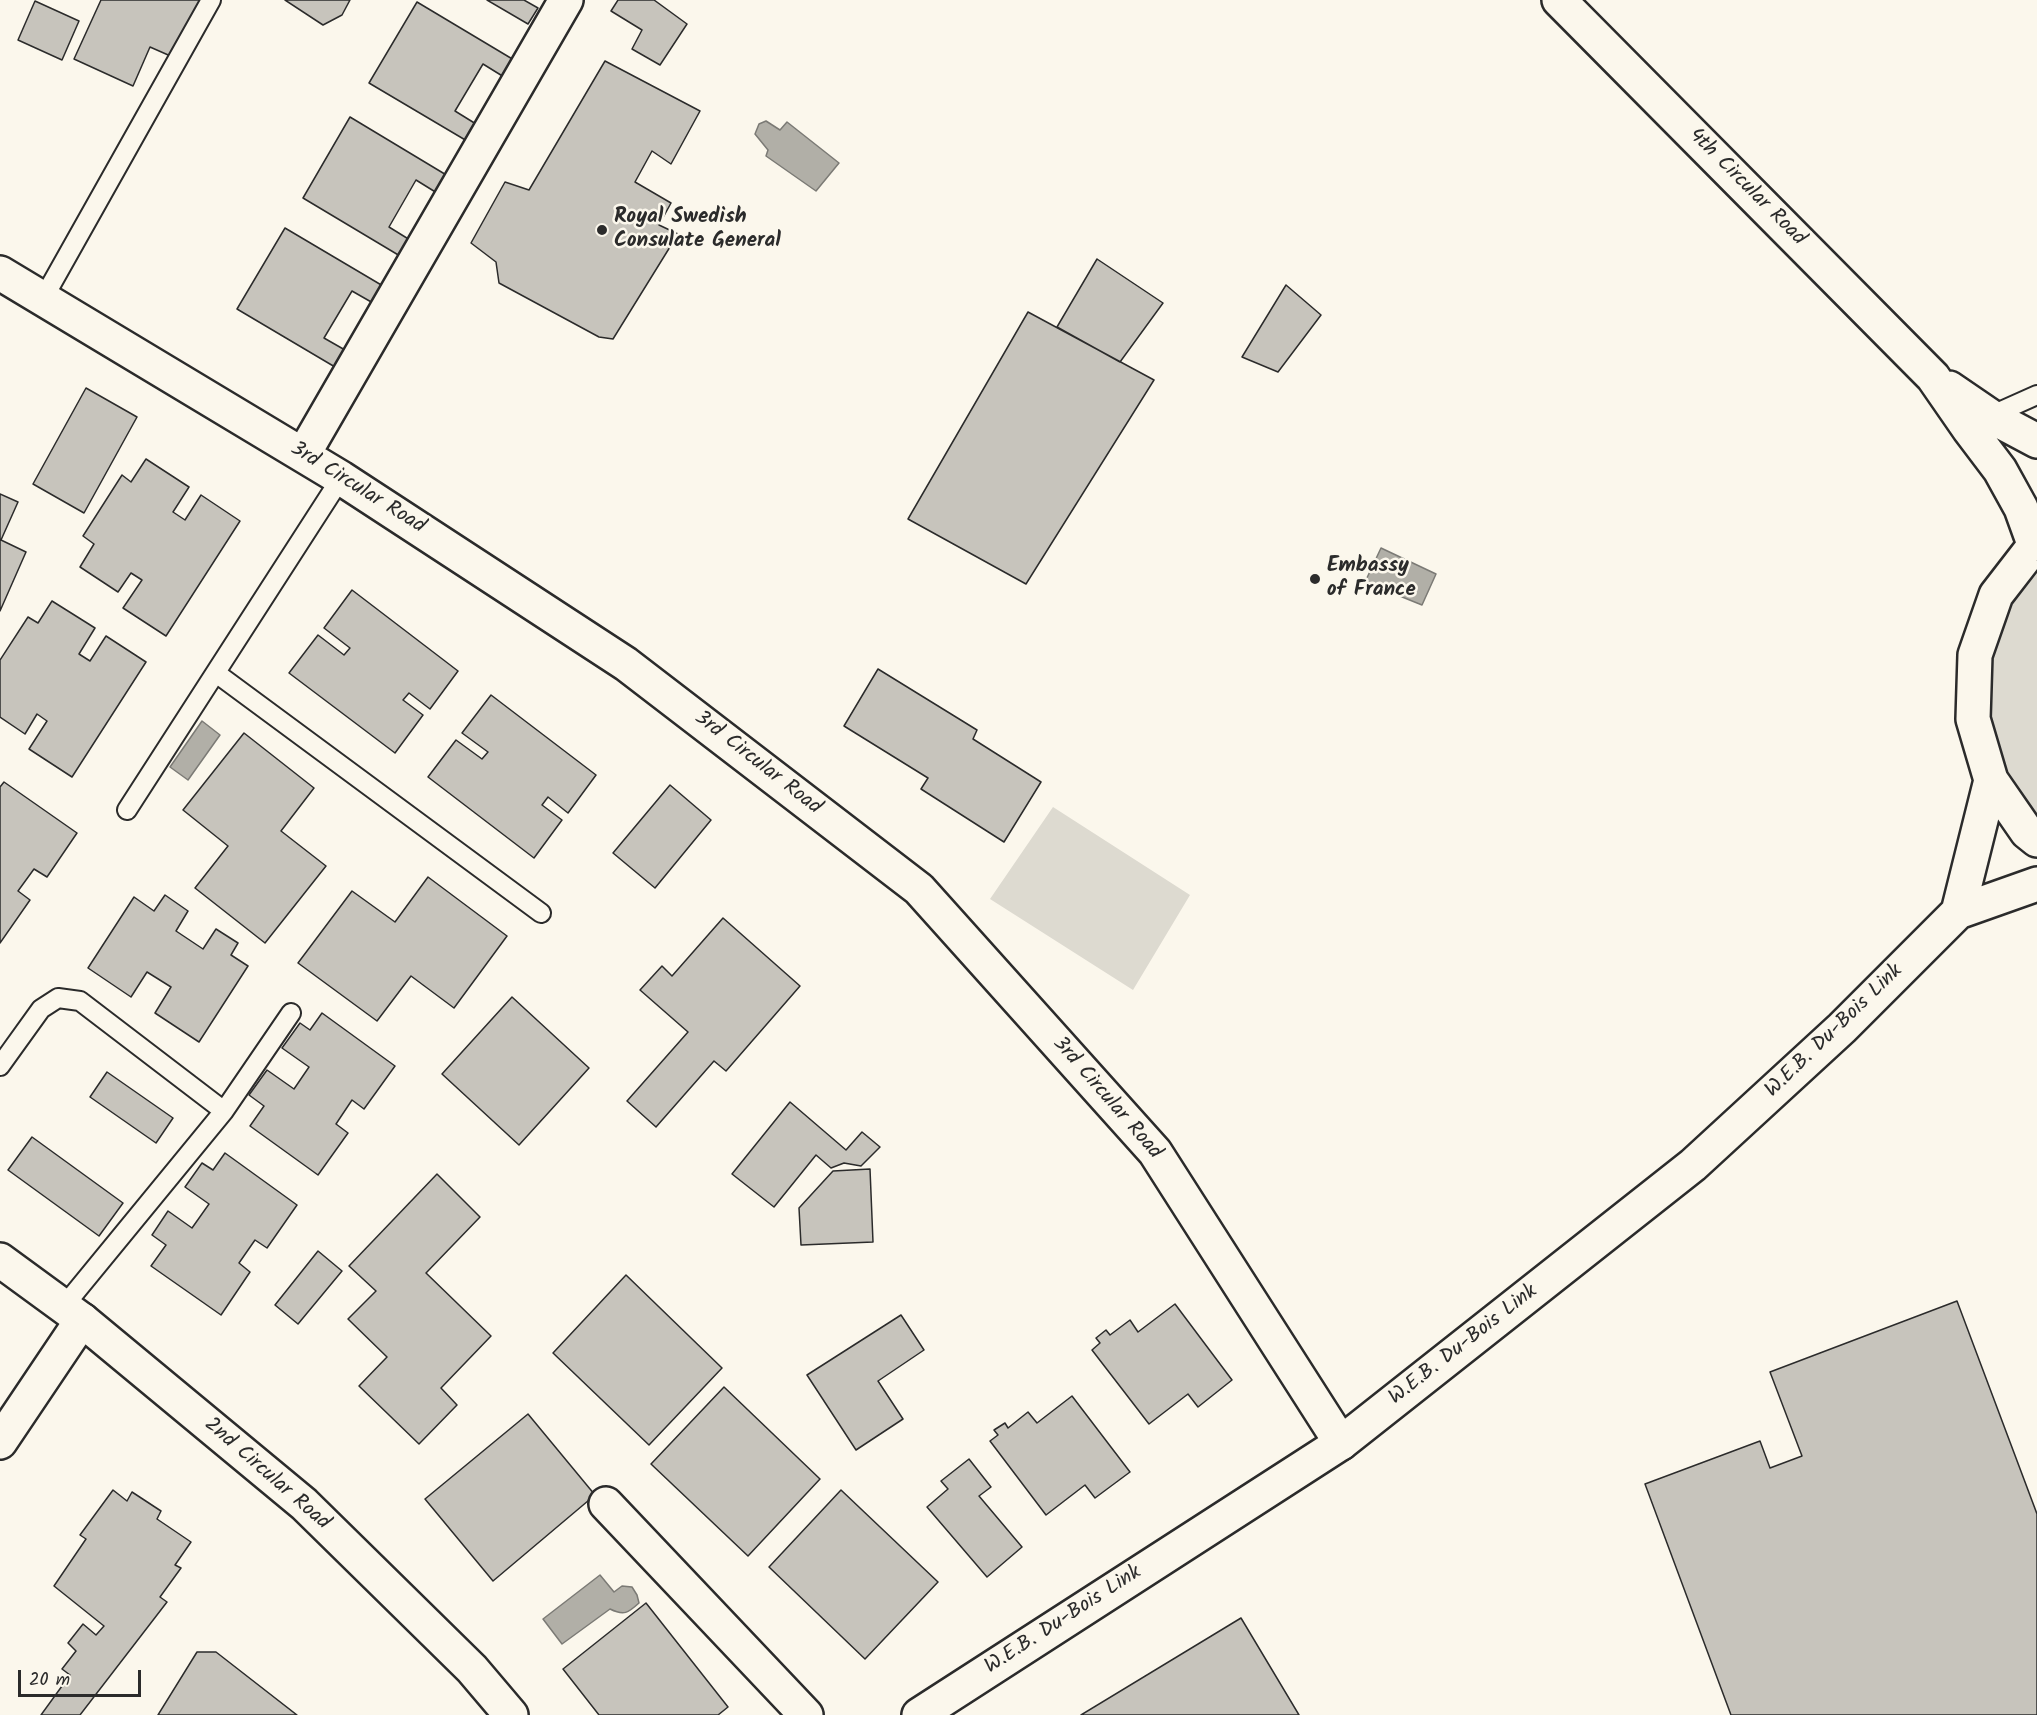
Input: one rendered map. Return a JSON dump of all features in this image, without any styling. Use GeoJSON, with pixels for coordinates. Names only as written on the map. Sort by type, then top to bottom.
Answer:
{"type":"FeatureCollection","features":[{"type":"Feature","properties":{"kind":"street"},"geometry":{"type":"LineString","coordinates":[[303,455],[566,0]]}},
{"type":"Feature","properties":{"kind":"street","name":"4th Circular Road"},"geometry":{"type":"LineString","coordinates":[[1559,0],[1933,377],[2000,470],[2021,508],[2036,543]]}},
{"type":"Feature","properties":{"kind":"street","name":"3rd Circular Road"},"geometry":{"type":"LineString","coordinates":[[0,273],[341,478],[626,664],[920,889],[1155,1152],[1341,1443]]}},
{"type":"Feature","properties":{"kind":"street","name":"4th Circular Road"},"geometry":{"type":"LineString","coordinates":[[1933,377],[1990,416],[2037,441]]}},
{"type":"Feature","properties":{"kind":"street"},"geometry":{"type":"LineString","coordinates":[[2036,543],[1996,595],[1975,655],[1973,718],[1991,780],[2027,832],[2037,840]]}},
{"type":"Feature","properties":{"kind":"street"},"geometry":{"type":"LineString","coordinates":[[1958,912],[1991,780]]}},
{"type":"Feature","properties":{"kind":"street","name":"W.E.B. Du-Bois Link"},"geometry":{"type":"LineString","coordinates":[[919,1715],[1341,1443],[1694,1165],[1842,1028],[1958,912],[2037,884]]}},
{"type":"Feature","properties":{"kind":"street","name":"2nd Circular Road"},"geometry":{"type":"LineString","coordinates":[[0,1260],[73,1313],[304,1504],[472,1669],[511,1715]]}},
{"type":"Feature","properties":{"kind":"street"},"geometry":{"type":"LineString","coordinates":[[0,1442],[73,1313]]}},
{"type":"Feature","properties":{"kind":"street"},"geometry":{"type":"LineString","coordinates":[[606,1504],[806,1715]]}},
{"type":"Feature","properties":{"kind":"lane"},"geometry":{"type":"LineString","coordinates":[[43,299],[211,0]]}},
{"type":"Feature","properties":{"kind":"lane"},"geometry":{"type":"LineString","coordinates":[[1990,416],[2037,394]]}},
{"type":"Feature","properties":{"kind":"lane"},"geometry":{"type":"LineString","coordinates":[[127,810],[341,478]]}},
{"type":"Feature","properties":{"kind":"lane"},"geometry":{"type":"LineString","coordinates":[[216,673],[541,913]]}},
{"type":"Feature","properties":{"kind":"lane"},"geometry":{"type":"LineString","coordinates":[[0,1066],[41,1009],[58,998],[80,1001],[224,1111]]}},
{"type":"Feature","properties":{"kind":"lane"},"geometry":{"type":"LineString","coordinates":[[73,1313],[224,1111],[291,1013]]}},
{"type":"Feature","properties":{"kind":"shaded area"},"geometry":{"type":"Polygon","coordinates":[[[766,121],[780,130],[787,122],[839,163],[816,191],[766,156],[768,150],[755,134],[759,124],[766,121]]]}},
{"type":"Feature","properties":{"kind":"shaded area"},"geometry":{"type":"Polygon","coordinates":[[[1381,548],[1436,574],[1422,605],[1365,582],[1381,548]]]}},
{"type":"Feature","properties":{"kind":"shaded area"},"geometry":{"type":"Polygon","coordinates":[[[2037,557],[2037,816],[2016,792],[1997,753],[1986,711],[1995,625],[2037,557]]]}},
{"type":"Feature","properties":{"kind":"shaded area"},"geometry":{"type":"Polygon","coordinates":[[[202,721],[220,735],[188,780],[170,767],[202,721]]]}},
{"type":"Feature","properties":{"kind":"shaded area"},"geometry":{"type":"Polygon","coordinates":[[[1053,807],[1190,895],[1133,990],[990,899],[1053,807]]]}},
{"type":"Feature","properties":{"kind":"shaded area"},"geometry":{"type":"Polygon","coordinates":[[[600,1575],[614,1592],[622,1586],[632,1587],[639,1603],[626,1612],[610,1609],[562,1644],[543,1619],[600,1575]]]}},
{"type":"Feature","properties":{"kind":"building"},"geometry":{"type":"Polygon","coordinates":[[[101,0],[200,0],[175,58],[150,47],[133,86],[74,59],[101,0]]]}},
{"type":"Feature","properties":{"kind":"building"},"geometry":{"type":"Polygon","coordinates":[[[285,0],[350,0],[342,15],[323,25],[285,0]]]}},
{"type":"Feature","properties":{"kind":"building"},"geometry":{"type":"Polygon","coordinates":[[[487,0],[524,0],[538,8],[528,24],[487,0]]]}},
{"type":"Feature","properties":{"kind":"building"},"geometry":{"type":"Polygon","coordinates":[[[618,0],[654,0],[687,24],[660,65],[632,49],[642,30],[611,11],[618,0]]]}},
{"type":"Feature","properties":{"kind":"building"},"geometry":{"type":"Polygon","coordinates":[[[35,1],[79,21],[62,60],[18,40],[35,1]]]}},
{"type":"Feature","properties":{"kind":"building"},"geometry":{"type":"Polygon","coordinates":[[[417,2],[514,60],[504,77],[483,64],[455,111],[476,124],[467,141],[369,83],[417,2]]]}},
{"type":"Feature","properties":{"kind":"building"},"geometry":{"type":"Polygon","coordinates":[[[605,61],[700,111],[671,164],[652,151],[635,182],[671,203],[659,225],[678,234],[613,339],[599,337],[499,283],[496,262],[471,243],[505,182],[529,190],[605,61]]]}},
{"type":"Feature","properties":{"kind":"building"},"geometry":{"type":"Polygon","coordinates":[[[350,117],[448,176],[437,193],[416,180],[389,227],[410,240],[400,256],[303,198],[350,117]]]}},
{"type":"Feature","properties":{"kind":"building"},"geometry":{"type":"Polygon","coordinates":[[[285,228],[383,286],[373,303],[352,291],[324,338],[345,350],[335,367],[237,309],[285,228]]]}},
{"type":"Feature","properties":{"kind":"building"},"geometry":{"type":"Polygon","coordinates":[[[1097,259],[1163,303],[1120,362],[1057,327],[1097,259]]]}},
{"type":"Feature","properties":{"kind":"building"},"geometry":{"type":"Polygon","coordinates":[[[1286,285],[1321,315],[1278,372],[1242,357],[1286,285]]]}},
{"type":"Feature","properties":{"kind":"building"},"geometry":{"type":"Polygon","coordinates":[[[1028,312],[1154,380],[1026,584],[908,519],[1028,312]]]}},
{"type":"Feature","properties":{"kind":"building"},"geometry":{"type":"Polygon","coordinates":[[[86,388],[137,417],[84,513],[33,484],[86,388]]]}},
{"type":"Feature","properties":{"kind":"building"},"geometry":{"type":"Polygon","coordinates":[[[146,459],[189,487],[173,512],[185,520],[201,495],[240,521],[166,636],[123,608],[142,580],[131,573],[118,592],[80,567],[94,544],[83,536],[122,475],[131,482],[146,459]]]}},
{"type":"Feature","properties":{"kind":"building"},"geometry":{"type":"Polygon","coordinates":[[[0,494],[18,502],[1,540],[26,552],[0,611],[0,494]]]}},
{"type":"Feature","properties":{"kind":"building"},"geometry":{"type":"Polygon","coordinates":[[[352,590],[458,671],[430,709],[409,693],[403,700],[423,715],[395,753],[289,673],[318,635],[344,655],[350,648],[324,628],[352,590]]]}},
{"type":"Feature","properties":{"kind":"building"},"geometry":{"type":"Polygon","coordinates":[[[52,601],[95,628],[79,654],[90,661],[106,636],[146,662],[72,777],[29,749],[47,721],[37,714],[25,734],[0,717],[0,660],[28,617],[38,623],[52,601]]]}},
{"type":"Feature","properties":{"kind":"building"},"geometry":{"type":"Polygon","coordinates":[[[878,669],[977,730],[973,739],[1041,782],[1004,842],[921,789],[928,778],[844,726],[878,669]]]}},
{"type":"Feature","properties":{"kind":"building"},"geometry":{"type":"Polygon","coordinates":[[[491,695],[596,775],[568,813],[548,797],[542,805],[562,820],[534,858],[428,777],[456,740],[482,759],[488,752],[462,733],[491,695]]]}},
{"type":"Feature","properties":{"kind":"building"},"geometry":{"type":"Polygon","coordinates":[[[244,733],[314,788],[281,831],[326,866],[265,943],[195,888],[228,846],[183,810],[244,733]]]}},
{"type":"Feature","properties":{"kind":"building"},"geometry":{"type":"Polygon","coordinates":[[[4,782],[77,833],[47,877],[34,869],[18,891],[30,900],[0,943],[0,787],[4,782]]]}},
{"type":"Feature","properties":{"kind":"building"},"geometry":{"type":"Polygon","coordinates":[[[670,785],[711,820],[655,888],[613,853],[670,785]]]}},
{"type":"Feature","properties":{"kind":"building"},"geometry":{"type":"Polygon","coordinates":[[[428,877],[507,936],[454,1008],[411,976],[377,1021],[298,963],[352,891],[395,922],[428,877]]]}},
{"type":"Feature","properties":{"kind":"building"},"geometry":{"type":"Polygon","coordinates":[[[165,895],[188,911],[176,931],[203,949],[216,929],[238,943],[231,955],[248,966],[199,1042],[155,1013],[171,987],[147,972],[131,997],[88,968],[134,897],[154,911],[165,895]]]}},
{"type":"Feature","properties":{"kind":"building"},"geometry":{"type":"Polygon","coordinates":[[[723,918],[800,986],[726,1071],[714,1061],[656,1127],[627,1101],[688,1032],[640,990],[662,966],[672,976],[723,918]]]}},
{"type":"Feature","properties":{"kind":"building"},"geometry":{"type":"Polygon","coordinates":[[[512,997],[589,1068],[519,1145],[442,1074],[512,997]]]}},
{"type":"Feature","properties":{"kind":"building"},"geometry":{"type":"Polygon","coordinates":[[[322,1013],[395,1066],[364,1109],[352,1100],[336,1124],[348,1133],[318,1175],[250,1126],[264,1106],[249,1095],[267,1070],[294,1089],[309,1067],[282,1048],[300,1023],[310,1030],[322,1013]]]}},
{"type":"Feature","properties":{"kind":"building"},"geometry":{"type":"Polygon","coordinates":[[[107,1072],[173,1118],[156,1143],[90,1097],[107,1072]]]}},
{"type":"Feature","properties":{"kind":"building"},"geometry":{"type":"Polygon","coordinates":[[[790,1102],[846,1150],[862,1132],[880,1147],[861,1166],[844,1163],[831,1168],[816,1155],[774,1207],[732,1174],[790,1102]]]}},
{"type":"Feature","properties":{"kind":"building"},"geometry":{"type":"Polygon","coordinates":[[[32,1137],[123,1203],[99,1236],[8,1170],[32,1137]]]}},
{"type":"Feature","properties":{"kind":"building"},"geometry":{"type":"Polygon","coordinates":[[[225,1153],[297,1205],[267,1248],[255,1240],[239,1263],[250,1272],[221,1315],[151,1266],[166,1245],[152,1235],[168,1211],[192,1228],[209,1204],[185,1187],[202,1163],[213,1170],[225,1153]]]}},
{"type":"Feature","properties":{"kind":"building"},"geometry":{"type":"Polygon","coordinates":[[[870,1169],[873,1242],[801,1245],[799,1208],[833,1171],[870,1169]]]}},
{"type":"Feature","properties":{"kind":"building"},"geometry":{"type":"Polygon","coordinates":[[[437,1174],[480,1217],[426,1273],[491,1336],[441,1388],[457,1405],[419,1444],[359,1386],[387,1357],[348,1319],[376,1291],[349,1266],[437,1174]]]}},
{"type":"Feature","properties":{"kind":"building"},"geometry":{"type":"Polygon","coordinates":[[[318,1251],[342,1271],[298,1324],[275,1305],[318,1251]]]}},
{"type":"Feature","properties":{"kind":"building"},"geometry":{"type":"Polygon","coordinates":[[[626,1275],[722,1368],[649,1445],[553,1353],[626,1275]]]}},
{"type":"Feature","properties":{"kind":"building"},"geometry":{"type":"Polygon","coordinates":[[[1957,1301],[2037,1514],[2037,1715],[1731,1715],[1645,1484],[1760,1441],[1770,1468],[1802,1456],[1770,1372],[1957,1301]]]}},
{"type":"Feature","properties":{"kind":"building"},"geometry":{"type":"Polygon","coordinates":[[[1175,1304],[1232,1380],[1198,1407],[1188,1394],[1149,1424],[1092,1350],[1100,1343],[1096,1338],[1106,1330],[1110,1335],[1130,1320],[1138,1332],[1175,1304]]]}},
{"type":"Feature","properties":{"kind":"building"},"geometry":{"type":"Polygon","coordinates":[[[901,1315],[924,1350],[878,1381],[903,1419],[856,1450],[807,1375],[901,1315]]]}},
{"type":"Feature","properties":{"kind":"building"},"geometry":{"type":"Polygon","coordinates":[[[724,1387],[820,1479],[748,1556],[651,1464],[724,1387]]]}},
{"type":"Feature","properties":{"kind":"building"},"geometry":{"type":"Polygon","coordinates":[[[1072,1396],[1130,1472],[1095,1498],[1085,1485],[1046,1515],[990,1441],[998,1435],[994,1430],[1005,1423],[1008,1428],[1028,1412],[1037,1423],[1072,1396]]]}},
{"type":"Feature","properties":{"kind":"building"},"geometry":{"type":"Polygon","coordinates":[[[528,1414],[595,1495],[493,1581],[425,1499],[528,1414]]]}},
{"type":"Feature","properties":{"kind":"building"},"geometry":{"type":"Polygon","coordinates":[[[969,1459],[991,1487],[979,1496],[1022,1547],[987,1577],[927,1507],[948,1489],[941,1481],[969,1459]]]}},
{"type":"Feature","properties":{"kind":"building"},"geometry":{"type":"Polygon","coordinates":[[[113,1490],[127,1501],[132,1492],[161,1511],[157,1519],[191,1542],[175,1565],[181,1568],[160,1597],[167,1602],[80,1715],[41,1715],[70,1675],[62,1669],[76,1651],[68,1643],[83,1624],[96,1635],[104,1626],[54,1586],[86,1539],[80,1535],[113,1490]]]}},
{"type":"Feature","properties":{"kind":"building"},"geometry":{"type":"Polygon","coordinates":[[[841,1490],[938,1582],[865,1659],[769,1567],[841,1490]]]}},
{"type":"Feature","properties":{"kind":"building"},"geometry":{"type":"Polygon","coordinates":[[[646,1603],[728,1707],[718,1715],[599,1715],[563,1669],[646,1603]]]}},
{"type":"Feature","properties":{"kind":"building"},"geometry":{"type":"Polygon","coordinates":[[[1241,1618],[1299,1715],[1081,1715],[1241,1618]]]}},
{"type":"Feature","properties":{"kind":"building"},"geometry":{"type":"Polygon","coordinates":[[[197,1652],[216,1652],[297,1715],[158,1715],[197,1652]]]}},
{"type":"Feature","properties":{"kind":"place","name":"Royal Swedish Consulate General"},"geometry":{"type":"Point","coordinates":[602,230]}},
{"type":"Feature","properties":{"kind":"place","name":"Embassy of France"},"geometry":{"type":"Point","coordinates":[1315,579]}}]}
